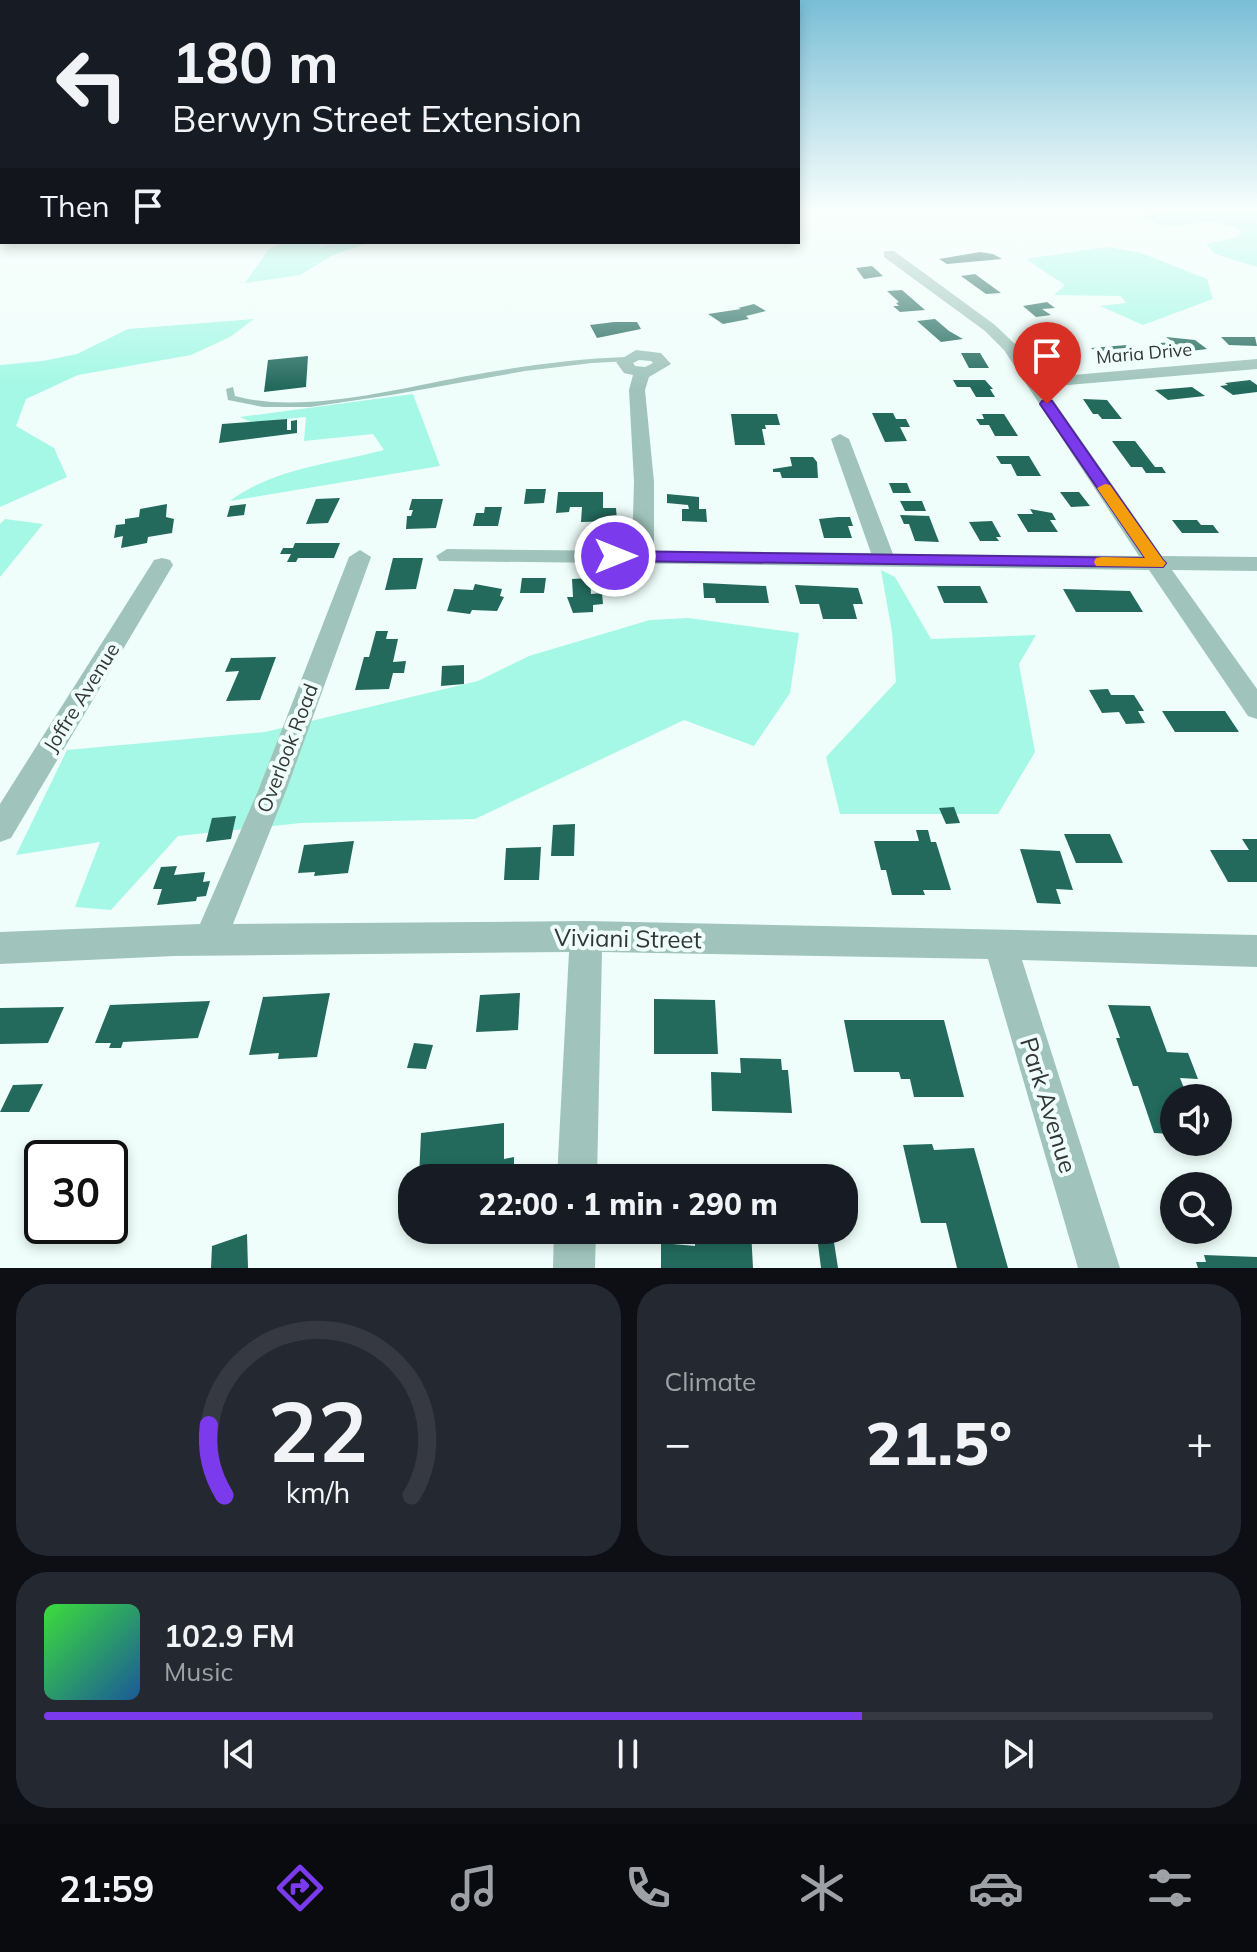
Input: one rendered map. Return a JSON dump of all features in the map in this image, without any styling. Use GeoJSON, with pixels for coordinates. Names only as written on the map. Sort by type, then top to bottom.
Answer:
{"type":"FeatureCollection","features":[{"type":"Feature","properties":{"kind":"street"},"geometry":{"type":"LineString","coordinates":[[908,268],[990,328],[1010,347],[1059,424],[1257,709]]}},
{"type":"Feature","properties":{"kind":"street"},"geometry":{"type":"LineString","coordinates":[[643,354],[663,361],[659,369],[642,372],[626,368],[626,359],[643,354]]}},
{"type":"Feature","properties":{"kind":"street","name":"Maria Drive"},"geometry":{"type":"LineString","coordinates":[[1035,383],[1257,364]]}},
{"type":"Feature","properties":{"kind":"street"},"geometry":{"type":"LineString","coordinates":[[642,372],[637,390],[644,482],[643,556]]}},
{"type":"Feature","properties":{"kind":"street"},"geometry":{"type":"LineString","coordinates":[[840,439],[884,558]]}},
{"type":"Feature","properties":{"kind":"street"},"geometry":{"type":"LineString","coordinates":[[447,556],[1257,564]]}},
{"type":"Feature","properties":{"kind":"street","name":"Overlook Road"},"geometry":{"type":"LineString","coordinates":[[211,938],[272,791],[360,557]]}},
{"type":"Feature","properties":{"kind":"street","name":"Joffre Avenue"},"geometry":{"type":"LineString","coordinates":[[0,829],[162,565]]}},
{"type":"Feature","properties":{"kind":"street"},"geometry":{"type":"LineString","coordinates":[[578,1164],[586,936]]}},
{"type":"Feature","properties":{"kind":"street","name":"Viviani Street"},"geometry":{"type":"LineString","coordinates":[[0,948],[211,938],[586,936],[1257,951]]}},
{"type":"Feature","properties":{"kind":"street","name":"Park Avenue"},"geometry":{"type":"LineString","coordinates":[[1000,943],[1099,1268]]}},
{"type":"Feature","properties":{"kind":"street"},"geometry":{"type":"LineString","coordinates":[[574,1268],[575,1244]]}},
{"type":"Feature","properties":{"kind":"lane"},"geometry":{"type":"LineString","coordinates":[[230,389],[231,398],[255,406],[279,408],[379,395],[571,361],[626,359]]}},
{"type":"Feature","properties":{"kind":"green space"},"geometry":{"type":"Polygon","coordinates":[[[255,268],[311,268],[300,275],[245,283],[255,268]]]}},
{"type":"Feature","properties":{"kind":"green space"},"geometry":{"type":"Polygon","coordinates":[[[1040,268],[1180,268],[1207,279],[1213,299],[1143,325],[1100,306],[1126,303],[1121,296],[1054,295],[1065,285],[1040,268]]]}},
{"type":"Feature","properties":{"kind":"green space"},"geometry":{"type":"Polygon","coordinates":[[[254,319],[230,337],[191,355],[78,375],[26,399],[16,426],[54,448],[67,477],[0,507],[0,365],[77,354],[128,329],[254,319]]]}},
{"type":"Feature","properties":{"kind":"green space"},"geometry":{"type":"Polygon","coordinates":[[[413,394],[440,466],[230,501],[284,474],[384,450],[373,434],[304,441],[306,417],[251,422],[240,417],[413,394]]]}},
{"type":"Feature","properties":{"kind":"green space"},"geometry":{"type":"Polygon","coordinates":[[[5,519],[43,524],[0,577],[0,524],[5,519]]]}},
{"type":"Feature","properties":{"kind":"green space"},"geometry":{"type":"Polygon","coordinates":[[[881,570],[895,577],[931,639],[1036,635],[1019,664],[1035,752],[998,814],[840,814],[826,757],[896,682],[892,632],[881,570]]]}},
{"type":"Feature","properties":{"kind":"green space"},"geometry":{"type":"Polygon","coordinates":[[[688,618],[799,633],[790,693],[754,746],[684,720],[475,819],[301,823],[178,836],[111,910],[75,907],[100,842],[16,855],[67,750],[265,732],[478,681],[529,656],[650,620],[688,618]]]}},
{"type":"Feature","properties":{"kind":"building"},"geometry":{"type":"Polygon","coordinates":[[[856,268],[874,268],[883,276],[864,279],[856,268]]]}},
{"type":"Feature","properties":{"kind":"building"},"geometry":{"type":"Polygon","coordinates":[[[975,274],[1001,293],[986,294],[961,276],[975,274]]]}},
{"type":"Feature","properties":{"kind":"building"},"geometry":{"type":"Polygon","coordinates":[[[902,290],[925,310],[900,312],[893,306],[899,306],[896,303],[899,302],[887,291],[902,290]]]}},
{"type":"Feature","properties":{"kind":"building"},"geometry":{"type":"Polygon","coordinates":[[[1047,302],[1055,308],[1042,309],[1051,315],[1036,317],[1023,306],[1047,302]]]}},
{"type":"Feature","properties":{"kind":"building"},"geometry":{"type":"Polygon","coordinates":[[[754,304],[766,311],[746,316],[749,319],[723,324],[708,314],[741,309],[738,308],[754,304]]]}},
{"type":"Feature","properties":{"kind":"building"},"geometry":{"type":"Polygon","coordinates":[[[935,319],[963,339],[941,342],[917,321],[935,319]]]}},
{"type":"Feature","properties":{"kind":"building"},"geometry":{"type":"Polygon","coordinates":[[[637,322],[641,329],[597,338],[590,325],[637,322]]]}},
{"type":"Feature","properties":{"kind":"building"},"geometry":{"type":"Polygon","coordinates":[[[1166,337],[1195,340],[1207,349],[1174,353],[1160,343],[1173,342],[1166,337]]]}},
{"type":"Feature","properties":{"kind":"building"},"geometry":{"type":"Polygon","coordinates":[[[1221,337],[1255,337],[1257,346],[1229,345],[1221,337]]]}},
{"type":"Feature","properties":{"kind":"building"},"geometry":{"type":"Polygon","coordinates":[[[1127,345],[1140,355],[1101,356],[1091,348],[1127,345]]]}},
{"type":"Feature","properties":{"kind":"building"},"geometry":{"type":"Polygon","coordinates":[[[1047,350],[1064,350],[1073,362],[1054,362],[1047,350]]]}},
{"type":"Feature","properties":{"kind":"building"},"geometry":{"type":"Polygon","coordinates":[[[961,353],[980,353],[989,368],[969,368],[961,353]]]}},
{"type":"Feature","properties":{"kind":"building"},"geometry":{"type":"Polygon","coordinates":[[[308,356],[306,387],[264,392],[268,360],[308,356]]]}},
{"type":"Feature","properties":{"kind":"building"},"geometry":{"type":"Polygon","coordinates":[[[953,380],[985,380],[995,397],[976,397],[970,387],[957,387],[953,380]]]}},
{"type":"Feature","properties":{"kind":"building"},"geometry":{"type":"Polygon","coordinates":[[[1250,380],[1257,385],[1257,392],[1233,395],[1220,386],[1228,385],[1225,383],[1250,380]]]}},
{"type":"Feature","properties":{"kind":"building"},"geometry":{"type":"Polygon","coordinates":[[[1192,387],[1205,396],[1168,400],[1155,390],[1192,387]]]}},
{"type":"Feature","properties":{"kind":"building"},"geometry":{"type":"Polygon","coordinates":[[[1083,399],[1107,400],[1122,419],[1102,419],[1098,414],[1093,414],[1083,399]]]}},
{"type":"Feature","properties":{"kind":"building"},"geometry":{"type":"Polygon","coordinates":[[[872,413],[893,413],[896,419],[906,419],[910,427],[900,427],[907,441],[885,442],[872,413]]]}},
{"type":"Feature","properties":{"kind":"building"},"geometry":{"type":"Polygon","coordinates":[[[731,414],[777,414],[780,425],[765,425],[766,429],[762,429],[765,445],[735,445],[731,414]]]}},
{"type":"Feature","properties":{"kind":"building"},"geometry":{"type":"Polygon","coordinates":[[[982,414],[1004,414],[1018,436],[995,436],[989,425],[980,425],[976,419],[984,419],[982,414]]]}},
{"type":"Feature","properties":{"kind":"building"},"geometry":{"type":"Polygon","coordinates":[[[287,419],[287,430],[291,430],[291,421],[297,420],[297,433],[219,443],[222,424],[287,419]]]}},
{"type":"Feature","properties":{"kind":"building"},"geometry":{"type":"Polygon","coordinates":[[[1112,441],[1135,441],[1155,467],[1162,467],[1166,473],[1146,473],[1142,467],[1131,467],[1112,441]]]}},
{"type":"Feature","properties":{"kind":"building"},"geometry":{"type":"Polygon","coordinates":[[[996,456],[1029,456],[1041,476],[1017,476],[1011,464],[1001,464],[996,456]]]}},
{"type":"Feature","properties":{"kind":"building"},"geometry":{"type":"Polygon","coordinates":[[[790,457],[813,457],[817,462],[818,478],[782,478],[780,472],[773,472],[773,469],[792,466],[790,457]]]}},
{"type":"Feature","properties":{"kind":"building"},"geometry":{"type":"Polygon","coordinates":[[[889,483],[907,483],[911,493],[893,493],[889,483]]]}},
{"type":"Feature","properties":{"kind":"building"},"geometry":{"type":"Polygon","coordinates":[[[526,489],[546,489],[544,503],[524,504],[526,489]]]}},
{"type":"Feature","properties":{"kind":"building"},"geometry":{"type":"Polygon","coordinates":[[[558,492],[603,492],[603,508],[616,508],[617,521],[581,522],[582,507],[570,507],[569,512],[556,513],[558,492]]]}},
{"type":"Feature","properties":{"kind":"building"},"geometry":{"type":"Polygon","coordinates":[[[1060,492],[1079,492],[1090,506],[1071,507],[1060,492]]]}},
{"type":"Feature","properties":{"kind":"building"},"geometry":{"type":"Polygon","coordinates":[[[667,494],[699,497],[699,509],[706,509],[707,522],[682,521],[682,509],[689,509],[688,505],[667,503],[667,494]]]}},
{"type":"Feature","properties":{"kind":"building"},"geometry":{"type":"Polygon","coordinates":[[[340,498],[328,523],[306,524],[316,499],[340,498]]]}},
{"type":"Feature","properties":{"kind":"building"},"geometry":{"type":"Polygon","coordinates":[[[412,499],[443,499],[436,528],[406,529],[407,516],[411,516],[413,510],[409,510],[412,499]]]}},
{"type":"Feature","properties":{"kind":"building"},"geometry":{"type":"Polygon","coordinates":[[[900,501],[922,501],[926,511],[905,511],[900,501]]]}},
{"type":"Feature","properties":{"kind":"building"},"geometry":{"type":"Polygon","coordinates":[[[167,504],[166,517],[174,519],[172,533],[148,537],[147,543],[121,548],[123,536],[114,538],[116,525],[125,524],[125,519],[139,517],[140,509],[167,504]]]}},
{"type":"Feature","properties":{"kind":"building"},"geometry":{"type":"Polygon","coordinates":[[[246,504],[244,515],[227,517],[230,506],[246,504]]]}},
{"type":"Feature","properties":{"kind":"building"},"geometry":{"type":"Polygon","coordinates":[[[485,507],[502,507],[498,526],[473,526],[476,513],[484,513],[485,507]]]}},
{"type":"Feature","properties":{"kind":"building"},"geometry":{"type":"Polygon","coordinates":[[[1030,509],[1052,513],[1056,520],[1050,520],[1058,532],[1028,532],[1017,514],[1033,514],[1030,509]]]}},
{"type":"Feature","properties":{"kind":"building"},"geometry":{"type":"Polygon","coordinates":[[[900,515],[929,516],[939,542],[915,541],[909,524],[904,524],[900,515]]]}},
{"type":"Feature","properties":{"kind":"building"},"geometry":{"type":"Polygon","coordinates":[[[850,517],[853,526],[848,526],[852,538],[824,538],[819,519],[850,517]]]}},
{"type":"Feature","properties":{"kind":"building"},"geometry":{"type":"Polygon","coordinates":[[[1172,520],[1197,520],[1201,525],[1213,525],[1219,533],[1182,533],[1172,520]]]}},
{"type":"Feature","properties":{"kind":"building"},"geometry":{"type":"Polygon","coordinates":[[[992,521],[1001,537],[996,537],[999,541],[980,541],[969,522],[992,521]]]}},
{"type":"Feature","properties":{"kind":"building"},"geometry":{"type":"Polygon","coordinates":[[[295,543],[340,543],[334,558],[298,558],[296,562],[287,562],[291,554],[280,554],[283,548],[293,548],[295,543]]]}},
{"type":"Feature","properties":{"kind":"building"},"geometry":{"type":"Polygon","coordinates":[[[393,558],[423,558],[416,589],[385,590],[393,558]]]}},
{"type":"Feature","properties":{"kind":"building"},"geometry":{"type":"Polygon","coordinates":[[[522,578],[546,578],[544,593],[520,593],[522,578]]]}},
{"type":"Feature","properties":{"kind":"building"},"geometry":{"type":"Polygon","coordinates":[[[590,578],[591,594],[602,593],[603,604],[593,605],[593,612],[573,613],[567,597],[573,597],[572,579],[590,578]]]}},
{"type":"Feature","properties":{"kind":"building"},"geometry":{"type":"Polygon","coordinates":[[[703,583],[766,586],[769,603],[716,603],[715,598],[704,598],[703,583]]]}},
{"type":"Feature","properties":{"kind":"building"},"geometry":{"type":"Polygon","coordinates":[[[475,584],[502,589],[500,596],[504,597],[497,611],[472,610],[470,614],[447,611],[454,589],[473,590],[475,584]]]}},
{"type":"Feature","properties":{"kind":"building"},"geometry":{"type":"Polygon","coordinates":[[[795,585],[858,588],[863,604],[853,604],[857,619],[823,619],[819,604],[800,604],[795,585]]]}},
{"type":"Feature","properties":{"kind":"building"},"geometry":{"type":"Polygon","coordinates":[[[937,586],[980,586],[988,603],[944,603],[937,586]]]}},
{"type":"Feature","properties":{"kind":"building"},"geometry":{"type":"Polygon","coordinates":[[[1063,589],[1130,591],[1143,612],[1076,612],[1063,589]]]}},
{"type":"Feature","properties":{"kind":"building"},"geometry":{"type":"Polygon","coordinates":[[[376,631],[388,631],[386,639],[398,639],[393,662],[406,661],[404,673],[393,673],[389,689],[355,690],[364,657],[369,657],[376,631]]]}},
{"type":"Feature","properties":{"kind":"building"},"geometry":{"type":"Polygon","coordinates":[[[276,657],[260,700],[226,701],[239,671],[225,672],[231,658],[276,657]]]}},
{"type":"Feature","properties":{"kind":"building"},"geometry":{"type":"Polygon","coordinates":[[[464,665],[464,684],[441,686],[442,666],[464,665]]]}},
{"type":"Feature","properties":{"kind":"building"},"geometry":{"type":"Polygon","coordinates":[[[1108,689],[1111,695],[1134,695],[1144,711],[1138,711],[1145,723],[1126,724],[1119,712],[1102,713],[1089,690],[1108,689]]]}},
{"type":"Feature","properties":{"kind":"building"},"geometry":{"type":"Polygon","coordinates":[[[1162,711],[1225,711],[1239,732],[1175,732],[1162,711]]]}},
{"type":"Feature","properties":{"kind":"building"},"geometry":{"type":"Polygon","coordinates":[[[954,807],[960,823],[946,824],[939,808],[954,807]]]}},
{"type":"Feature","properties":{"kind":"building"},"geometry":{"type":"Polygon","coordinates":[[[236,816],[231,839],[206,842],[212,818],[236,816]]]}},
{"type":"Feature","properties":{"kind":"building"},"geometry":{"type":"Polygon","coordinates":[[[575,824],[574,856],[551,856],[553,825],[575,824]]]}},
{"type":"Feature","properties":{"kind":"building"},"geometry":{"type":"Polygon","coordinates":[[[916,830],[928,830],[931,842],[936,842],[951,890],[923,890],[925,895],[892,895],[886,870],[881,870],[874,841],[919,841],[916,830]]]}},
{"type":"Feature","properties":{"kind":"building"},"geometry":{"type":"Polygon","coordinates":[[[1064,834],[1110,834],[1123,863],[1076,863],[1064,834]]]}},
{"type":"Feature","properties":{"kind":"building"},"geometry":{"type":"Polygon","coordinates":[[[1242,839],[1257,839],[1257,882],[1228,882],[1210,850],[1249,850],[1242,839]]]}},
{"type":"Feature","properties":{"kind":"building"},"geometry":{"type":"Polygon","coordinates":[[[354,841],[348,873],[314,876],[315,872],[298,873],[304,845],[354,841]]]}},
{"type":"Feature","properties":{"kind":"building"},"geometry":{"type":"Polygon","coordinates":[[[541,847],[539,880],[504,880],[506,848],[541,847]]]}},
{"type":"Feature","properties":{"kind":"building"},"geometry":{"type":"Polygon","coordinates":[[[1020,849],[1060,851],[1073,890],[1056,889],[1061,904],[1037,903],[1020,849]]]}},
{"type":"Feature","properties":{"kind":"building"},"geometry":{"type":"Polygon","coordinates":[[[177,866],[174,875],[205,872],[203,882],[210,881],[206,896],[197,897],[196,901],[157,905],[162,889],[153,889],[161,867],[177,866]]]}},
{"type":"Feature","properties":{"kind":"building"},"geometry":{"type":"Polygon","coordinates":[[[330,993],[317,1057],[278,1059],[279,1053],[249,1055],[263,997],[330,993]]]}},
{"type":"Feature","properties":{"kind":"building"},"geometry":{"type":"Polygon","coordinates":[[[520,993],[518,1030],[476,1032],[480,995],[520,993]]]}},
{"type":"Feature","properties":{"kind":"building"},"geometry":{"type":"Polygon","coordinates":[[[654,999],[715,1000],[718,1054],[654,1054],[654,999]]]}},
{"type":"Feature","properties":{"kind":"building"},"geometry":{"type":"Polygon","coordinates":[[[210,1001],[198,1038],[123,1042],[121,1048],[109,1048],[111,1043],[95,1043],[110,1005],[210,1001]]]}},
{"type":"Feature","properties":{"kind":"building"},"geometry":{"type":"Polygon","coordinates":[[[1108,1005],[1150,1006],[1167,1052],[1188,1053],[1198,1079],[1180,1078],[1182,1084],[1160,1084],[1160,1133],[1154,1133],[1138,1086],[1133,1086],[1116,1038],[1120,1038],[1108,1005]]]}},
{"type":"Feature","properties":{"kind":"building"},"geometry":{"type":"Polygon","coordinates":[[[64,1007],[48,1043],[0,1044],[0,1008],[64,1007]]]}},
{"type":"Feature","properties":{"kind":"building"},"geometry":{"type":"Polygon","coordinates":[[[844,1020],[944,1020],[964,1097],[914,1097],[910,1079],[901,1079],[899,1072],[854,1072],[844,1020]]]}},
{"type":"Feature","properties":{"kind":"building"},"geometry":{"type":"Polygon","coordinates":[[[414,1043],[433,1045],[426,1069],[407,1068],[414,1043]]]}},
{"type":"Feature","properties":{"kind":"building"},"geometry":{"type":"Polygon","coordinates":[[[740,1058],[781,1059],[782,1070],[788,1070],[792,1113],[712,1111],[711,1072],[741,1073],[740,1058]]]}},
{"type":"Feature","properties":{"kind":"building"},"geometry":{"type":"Polygon","coordinates":[[[43,1084],[29,1112],[0,1112],[13,1085],[43,1084]]]}},
{"type":"Feature","properties":{"kind":"building"},"geometry":{"type":"Polygon","coordinates":[[[504,1123],[504,1159],[514,1157],[514,1164],[420,1164],[421,1133],[504,1123]]]}},
{"type":"Feature","properties":{"kind":"building"},"geometry":{"type":"Polygon","coordinates":[[[932,1144],[934,1150],[974,1148],[1008,1268],[957,1268],[946,1223],[921,1223],[903,1145],[932,1144]]]}},
{"type":"Feature","properties":{"kind":"building"},"geometry":{"type":"Polygon","coordinates":[[[247,1234],[248,1268],[211,1268],[212,1246],[247,1234]]]}},
{"type":"Feature","properties":{"kind":"building"},"geometry":{"type":"Polygon","coordinates":[[[661,1244],[752,1244],[753,1268],[661,1268],[661,1244]]]}},
{"type":"Feature","properties":{"kind":"building"},"geometry":{"type":"Polygon","coordinates":[[[818,1244],[834,1244],[838,1268],[821,1268],[818,1244]]]}},
{"type":"Feature","properties":{"kind":"building"},"geometry":{"type":"Polygon","coordinates":[[[1204,1255],[1257,1257],[1257,1268],[1198,1268],[1196,1262],[1206,1262],[1204,1255]]]}},
{"type":"Feature","properties":{"kind":"slow traffic"},"geometry":{"type":"LineString","coordinates":[[1102,562],[1157,563],[1105,488]]}},
{"type":"Feature","properties":{"kind":"route"},"geometry":{"type":"LineString","coordinates":[[615,556],[1157,563],[1047,404]]}}]}
